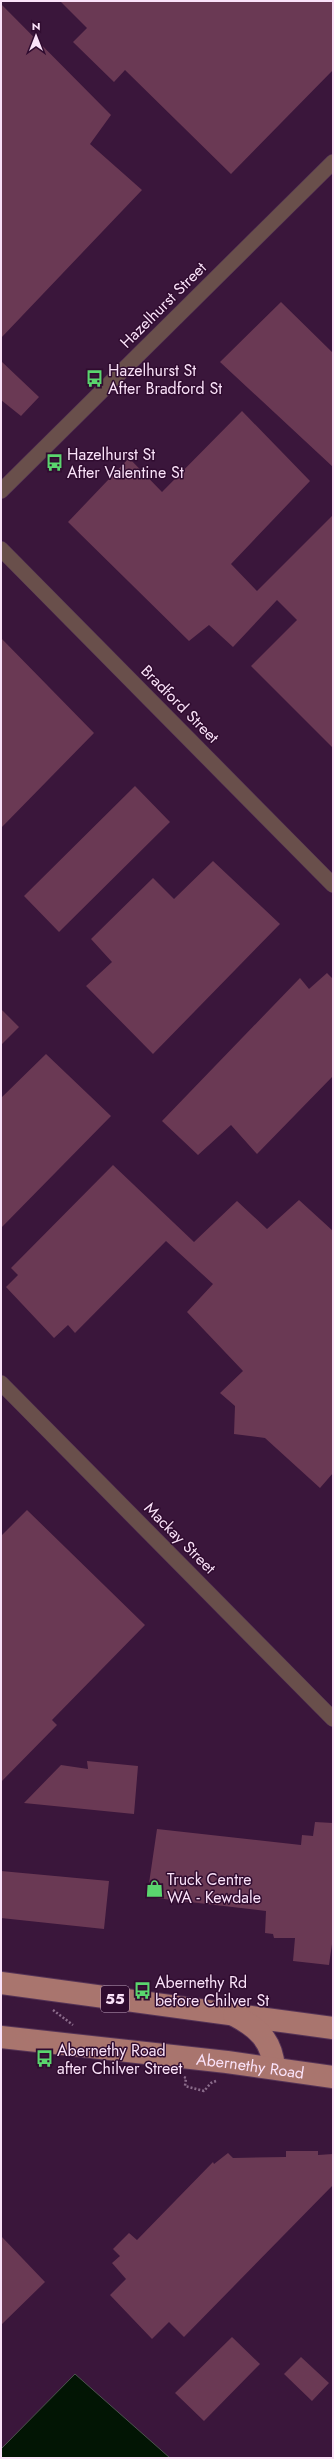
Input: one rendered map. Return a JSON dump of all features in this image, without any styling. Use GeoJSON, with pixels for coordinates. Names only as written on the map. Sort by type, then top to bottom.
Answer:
{"type":"FeatureCollection","features":[{"type":"Feature","properties":{"kind":"main road","name":"55"},"geometry":{"type":"LineString","coordinates":[[1,1983],[50,1991],[230,2013],[333,2028]]}},
{"type":"Feature","properties":{"kind":"main road"},"geometry":{"type":"LineString","coordinates":[[230,2013],[251,2024],[265,2040],[273,2053],[274,2068]]}},
{"type":"Feature","properties":{"kind":"main road","name":"Abernethy Road"},"geometry":{"type":"LineString","coordinates":[[1,2037],[274,2068],[333,2077]]}},
{"type":"Feature","properties":{"kind":"street","name":"Hazelhurst Street"},"geometry":{"type":"LineString","coordinates":[[1,491],[333,162]]}},
{"type":"Feature","properties":{"kind":"street","name":"Bradford Street"},"geometry":{"type":"LineString","coordinates":[[1,549],[333,885]]}},
{"type":"Feature","properties":{"kind":"street","name":"Mackay Street"},"geometry":{"type":"LineString","coordinates":[[1,1383],[333,1719]]}},
{"type":"Feature","properties":{"kind":"path"},"geometry":{"type":"LineString","coordinates":[[50,1991],[48,2006],[78,2029],[76,2046]]}},
{"type":"Feature","properties":{"kind":"shaded area"},"geometry":{"type":"Polygon","coordinates":[[[75,2374],[170,2458],[1,2458],[1,2449],[75,2374]]]}},
{"type":"Feature","properties":{"kind":"building"},"geometry":{"type":"Polygon","coordinates":[[[60,1],[333,1],[333,70],[231,174],[125,70],[114,82],[73,42],[87,28],[60,1]]]}},
{"type":"Feature","properties":{"kind":"building"},"geometry":{"type":"Polygon","coordinates":[[[1,4],[111,115],[90,144],[142,190],[1,338],[1,4]]]}},
{"type":"Feature","properties":{"kind":"building"},"geometry":{"type":"Polygon","coordinates":[[[281,302],[333,353],[333,467],[220,362],[281,302]]]}},
{"type":"Feature","properties":{"kind":"building"},"geometry":{"type":"Polygon","coordinates":[[[1,361],[39,397],[21,416],[1,400],[1,361]]]}},
{"type":"Feature","properties":{"kind":"building"},"geometry":{"type":"Polygon","coordinates":[[[242,411],[310,481],[231,564],[257,591],[333,515],[333,748],[251,666],[297,620],[277,600],[233,647],[209,625],[189,641],[68,522],[129,458],[162,492],[242,411]]]}},
{"type":"Feature","properties":{"kind":"building"},"geometry":{"type":"Polygon","coordinates":[[[1,638],[94,733],[1,828],[1,638]]]}},
{"type":"Feature","properties":{"kind":"building"},"geometry":{"type":"Polygon","coordinates":[[[135,786],[170,822],[59,932],[24,896],[135,786]]]}},
{"type":"Feature","properties":{"kind":"building"},"geometry":{"type":"Polygon","coordinates":[[[213,861],[280,924],[153,1054],[86,986],[112,962],[91,939],[153,878],[174,899],[213,861]]]}},
{"type":"Feature","properties":{"kind":"building"},"geometry":{"type":"Polygon","coordinates":[[[327,973],[333,979],[333,1076],[257,1154],[231,1125],[198,1155],[162,1121],[300,978],[309,989],[327,973]]]}},
{"type":"Feature","properties":{"kind":"building"},"geometry":{"type":"Polygon","coordinates":[[[1,1009],[19,1027],[1,1045],[1,1009]]]}},
{"type":"Feature","properties":{"kind":"building"},"geometry":{"type":"Polygon","coordinates":[[[46,1054],[111,1116],[1,1228],[1,1098],[46,1054]]]}},
{"type":"Feature","properties":{"kind":"building"},"geometry":{"type":"Polygon","coordinates":[[[113,1165],[194,1242],[237,1201],[267,1229],[299,1200],[333,1231],[333,1473],[320,1488],[265,1438],[234,1434],[235,1406],[220,1393],[243,1371],[187,1312],[213,1284],[166,1241],[75,1333],[68,1325],[54,1338],[6,1287],[18,1275],[11,1268],[113,1165]]]}},
{"type":"Feature","properties":{"kind":"building"},"geometry":{"type":"Polygon","coordinates":[[[27,1510],[145,1625],[52,1720],[57,1725],[1,1782],[1,1536],[27,1510]]]}},
{"type":"Feature","properties":{"kind":"building"},"geometry":{"type":"Polygon","coordinates":[[[87,1761],[138,1766],[134,1814],[24,1803],[61,1765],[88,1769],[87,1761]]]}},
{"type":"Feature","properties":{"kind":"building"},"geometry":{"type":"Polygon","coordinates":[[[315,1822],[333,1823],[333,1937],[329,1965],[293,1961],[295,1938],[274,1938],[273,1934],[265,1933],[266,1911],[147,1897],[157,1829],[301,1845],[302,1835],[313,1836],[315,1822]]]}},
{"type":"Feature","properties":{"kind":"building"},"geometry":{"type":"Polygon","coordinates":[[[1,1871],[109,1881],[104,1929],[1,1918],[1,1871]]]}},
{"type":"Feature","properties":{"kind":"building"},"geometry":{"type":"Polygon","coordinates":[[[286,2151],[318,2151],[318,2155],[333,2154],[333,2185],[184,2337],[169,2322],[152,2339],[110,2295],[126,2279],[112,2263],[120,2256],[113,2249],[129,2233],[137,2240],[213,2162],[214,2164],[228,2153],[233,2158],[286,2157],[286,2151]]]}},
{"type":"Feature","properties":{"kind":"building"},"geometry":{"type":"Polygon","coordinates":[[[1,2236],[45,2282],[1,2325],[1,2236]]]}},
{"type":"Feature","properties":{"kind":"building"},"geometry":{"type":"Polygon","coordinates":[[[232,2337],[260,2364],[204,2421],[175,2393],[232,2337]]]}},
{"type":"Feature","properties":{"kind":"building"},"geometry":{"type":"Polygon","coordinates":[[[301,2357],[329,2383],[312,2401],[284,2374],[301,2357]]]}},
{"type":"Feature","properties":{"kind":"place","name":"Hazelhurst St After Bradford St"},"geometry":{"type":"Point","coordinates":[95,379]}},
{"type":"Feature","properties":{"kind":"place","name":"Hazelhurst St After Valentine St"},"geometry":{"type":"Point","coordinates":[54,463]}},
{"type":"Feature","properties":{"kind":"place","name":"Truck Centre WA - Kewdale"},"geometry":{"type":"Point","coordinates":[154,1888]}},
{"type":"Feature","properties":{"kind":"place","name":"Abernethy Rd before Chilver St"},"geometry":{"type":"Point","coordinates":[142,1991]}},
{"type":"Feature","properties":{"kind":"place","name":"Abernethy Road after Chilver Street"},"geometry":{"type":"Point","coordinates":[44,2059]}}]}
